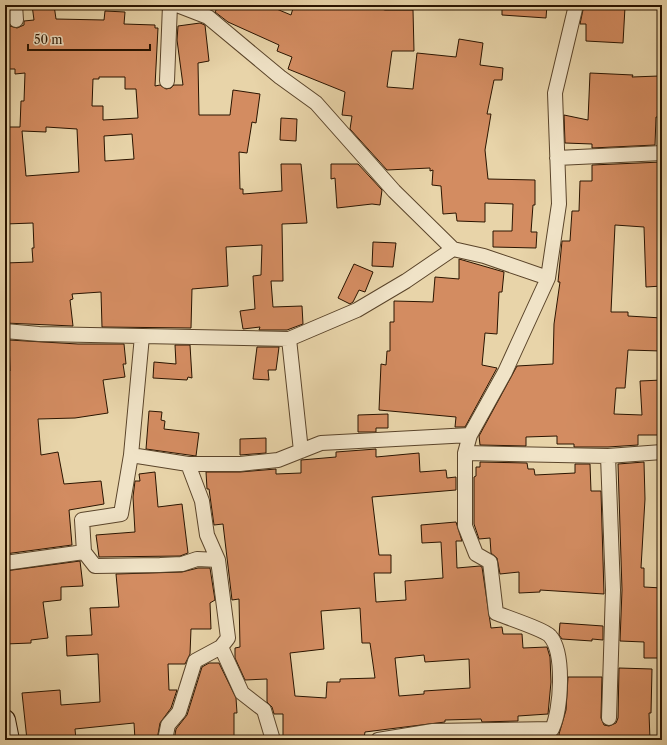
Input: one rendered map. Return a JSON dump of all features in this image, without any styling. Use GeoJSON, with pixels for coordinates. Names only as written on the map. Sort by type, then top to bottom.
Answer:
{"type":"FeatureCollection","features":[{"type":"Feature","properties":{"kind":"main road"},"geometry":{"type":"LineString","coordinates":[[5,720],[9,740]]}},
{"type":"Feature","properties":{"kind":"street"},"geometry":{"type":"LineString","coordinates":[[15,5],[16,20]]}},
{"type":"Feature","properties":{"kind":"street"},"geometry":{"type":"LineString","coordinates":[[167,81],[170,5]]}},
{"type":"Feature","properties":{"kind":"street"},"geometry":{"type":"LineString","coordinates":[[178,5],[208,17],[280,76],[316,103],[394,191],[454,248],[484,256],[548,278]]}},
{"type":"Feature","properties":{"kind":"street"},"geometry":{"type":"LineString","coordinates":[[378,740],[433,731],[553,735],[557,718],[560,667],[558,648],[549,635],[496,613],[490,562],[476,554],[465,526],[465,453],[470,435],[505,372],[548,278],[559,204],[555,93],[576,5]]}},
{"type":"Feature","properties":{"kind":"street"},"geometry":{"type":"LineString","coordinates":[[557,158],[662,153]]}},
{"type":"Feature","properties":{"kind":"street"},"geometry":{"type":"LineString","coordinates":[[5,331],[288,339],[357,310],[406,281],[454,248]]}},
{"type":"Feature","properties":{"kind":"street"},"geometry":{"type":"LineString","coordinates":[[142,336],[131,455],[121,514],[82,520],[84,552],[95,566],[182,564],[197,559],[218,560]]}},
{"type":"Feature","properties":{"kind":"street"},"geometry":{"type":"LineString","coordinates":[[288,339],[301,451]]}},
{"type":"Feature","properties":{"kind":"street"},"geometry":{"type":"LineString","coordinates":[[131,455],[188,464],[240,464],[278,460],[321,443],[470,435]]}},
{"type":"Feature","properties":{"kind":"street"},"geometry":{"type":"LineString","coordinates":[[465,453],[608,456],[662,452]]}},
{"type":"Feature","properties":{"kind":"street"},"geometry":{"type":"LineString","coordinates":[[608,456],[613,590],[609,718]]}},
{"type":"Feature","properties":{"kind":"street"},"geometry":{"type":"LineString","coordinates":[[165,740],[168,725],[179,712],[195,661],[221,647],[228,638],[218,560],[207,535],[202,501],[188,464]]}},
{"type":"Feature","properties":{"kind":"street"},"geometry":{"type":"LineString","coordinates":[[5,563],[84,552]]}},
{"type":"Feature","properties":{"kind":"street"},"geometry":{"type":"LineString","coordinates":[[221,647],[242,693],[264,710],[274,740]]}},
{"type":"Feature","properties":{"kind":"building"},"geometry":{"type":"Polygon","coordinates":[[[32,5],[54,5],[56,19],[104,20],[105,11],[125,12],[124,24],[155,25],[155,28],[158,28],[155,86],[160,85],[166,89],[171,88],[174,85],[183,85],[177,40],[178,26],[200,23],[205,25],[209,61],[198,63],[199,115],[230,115],[233,90],[260,94],[256,123],[252,122],[247,153],[239,152],[240,189],[243,189],[243,194],[282,191],[281,164],[301,164],[307,223],[282,224],[283,281],[271,281],[273,307],[302,306],[303,324],[287,330],[259,330],[260,327],[243,329],[240,311],[255,309],[253,276],[261,275],[262,245],[226,247],[228,286],[192,289],[191,328],[102,327],[101,292],[72,294],[73,299],[70,300],[73,326],[5,323],[5,263],[33,262],[32,248],[34,248],[33,223],[5,224],[5,127],[20,127],[21,101],[24,101],[25,73],[15,74],[15,69],[5,69],[5,28],[9,28],[10,26],[17,28],[24,25],[24,21],[34,20],[32,5]],[[99,77],[99,79],[93,79],[92,106],[103,106],[103,120],[138,118],[136,89],[125,89],[125,77],[99,77]],[[46,127],[46,132],[22,131],[26,176],[79,172],[77,129],[46,127]],[[132,134],[104,136],[105,161],[134,159],[132,134]]]}},
{"type":"Feature","properties":{"kind":"building"},"geometry":{"type":"Polygon","coordinates":[[[219,5],[267,5],[291,15],[294,5],[368,5],[385,10],[413,10],[414,51],[392,51],[387,87],[413,89],[417,53],[456,57],[459,39],[483,43],[480,65],[503,68],[502,80],[494,80],[487,114],[491,114],[485,150],[488,179],[535,180],[535,205],[533,205],[531,232],[537,232],[536,248],[493,247],[493,231],[512,231],[513,204],[485,203],[485,222],[457,221],[456,213],[443,214],[441,186],[432,185],[433,170],[430,171],[430,168],[387,170],[350,129],[352,116],[342,115],[345,92],[288,69],[292,57],[277,51],[279,45],[228,22],[215,12],[219,5]]]}},
{"type":"Feature","properties":{"kind":"building"},"geometry":{"type":"Polygon","coordinates":[[[502,5],[547,5],[546,18],[502,15],[502,5]]]}},
{"type":"Feature","properties":{"kind":"building"},"geometry":{"type":"Polygon","coordinates":[[[584,5],[625,7],[623,43],[586,41],[586,24],[580,24],[584,5]]]}},
{"type":"Feature","properties":{"kind":"building"},"geometry":{"type":"Polygon","coordinates":[[[590,73],[633,75],[632,77],[659,76],[659,117],[656,117],[655,145],[592,148],[592,144],[565,143],[564,115],[588,120],[590,73]]]}},
{"type":"Feature","properties":{"kind":"building"},"geometry":{"type":"Polygon","coordinates":[[[281,118],[297,119],[296,141],[280,140],[281,118]]]}},
{"type":"Feature","properties":{"kind":"building"},"geometry":{"type":"Polygon","coordinates":[[[662,162],[662,286],[646,287],[644,227],[615,225],[611,312],[628,312],[628,316],[662,318],[661,351],[628,350],[625,388],[616,388],[614,414],[642,415],[640,381],[662,380],[662,435],[638,435],[638,445],[608,447],[574,447],[574,444],[557,444],[557,436],[526,437],[526,446],[480,445],[479,436],[517,366],[553,364],[554,324],[560,282],[558,282],[562,241],[570,241],[572,211],[579,211],[580,181],[592,181],[592,165],[662,162]]]}},
{"type":"Feature","properties":{"kind":"building"},"geometry":{"type":"Polygon","coordinates":[[[331,164],[358,164],[382,190],[380,205],[372,204],[337,208],[335,178],[331,179],[331,164]]]}},
{"type":"Feature","properties":{"kind":"building"},"geometry":{"type":"Polygon","coordinates":[[[373,242],[396,243],[393,267],[372,266],[373,242]]]}},
{"type":"Feature","properties":{"kind":"building"},"geometry":{"type":"Polygon","coordinates":[[[459,259],[504,272],[502,292],[499,292],[497,334],[485,333],[482,365],[497,368],[465,427],[455,427],[456,417],[379,410],[381,364],[386,365],[387,351],[390,351],[390,322],[394,322],[394,301],[433,302],[435,277],[459,279],[459,259]]]}},
{"type":"Feature","properties":{"kind":"building"},"geometry":{"type":"Polygon","coordinates":[[[354,264],[373,272],[365,292],[359,290],[353,302],[350,304],[338,298],[354,264]]]}},
{"type":"Feature","properties":{"kind":"building"},"geometry":{"type":"Polygon","coordinates":[[[9,340],[78,344],[124,344],[126,364],[123,364],[125,377],[103,380],[108,413],[75,418],[38,419],[41,455],[58,452],[64,484],[101,481],[104,504],[69,510],[72,545],[5,554],[5,371],[10,371],[9,340]]]}},
{"type":"Feature","properties":{"kind":"building"},"geometry":{"type":"Polygon","coordinates":[[[175,345],[190,345],[192,378],[188,377],[187,380],[153,378],[154,362],[176,364],[175,345]]]}},
{"type":"Feature","properties":{"kind":"building"},"geometry":{"type":"Polygon","coordinates":[[[257,347],[279,347],[276,370],[268,370],[269,380],[253,379],[257,347]]]}},
{"type":"Feature","properties":{"kind":"building"},"geometry":{"type":"Polygon","coordinates":[[[149,411],[162,412],[161,420],[165,421],[164,429],[199,433],[196,456],[146,449],[149,411]]]}},
{"type":"Feature","properties":{"kind":"building"},"geometry":{"type":"Polygon","coordinates":[[[388,414],[388,428],[376,428],[376,432],[358,432],[358,415],[388,414]]]}},
{"type":"Feature","properties":{"kind":"building"},"geometry":{"type":"Polygon","coordinates":[[[266,438],[266,453],[240,455],[240,439],[266,438]]]}},
{"type":"Feature","properties":{"kind":"building"},"geometry":{"type":"Polygon","coordinates":[[[376,449],[376,457],[419,453],[420,472],[446,470],[447,478],[456,477],[456,490],[372,497],[379,555],[391,555],[391,573],[374,573],[376,602],[406,600],[405,581],[443,578],[441,542],[422,543],[421,525],[456,522],[462,541],[456,541],[457,568],[482,567],[491,628],[502,627],[503,634],[522,634],[523,648],[547,647],[550,657],[551,682],[548,714],[518,716],[518,721],[482,722],[481,719],[445,720],[445,722],[365,732],[364,738],[339,736],[339,740],[283,740],[283,714],[274,714],[272,707],[267,702],[267,679],[245,680],[235,658],[235,648],[240,647],[239,599],[232,600],[223,524],[214,525],[209,489],[207,489],[206,472],[240,472],[276,469],[276,474],[301,473],[301,460],[336,457],[336,452],[376,449]],[[360,608],[321,611],[324,649],[290,653],[295,696],[326,698],[327,682],[340,682],[340,679],[375,678],[370,643],[362,643],[360,608]],[[424,655],[395,658],[399,696],[424,694],[424,691],[470,688],[469,659],[425,662],[424,655]]]}},
{"type":"Feature","properties":{"kind":"building"},"geometry":{"type":"Polygon","coordinates":[[[480,462],[527,463],[528,469],[534,469],[535,475],[575,473],[575,464],[590,464],[591,491],[601,491],[604,594],[540,590],[540,592],[519,593],[519,572],[500,574],[497,558],[491,553],[490,538],[479,539],[474,524],[474,477],[476,476],[476,467],[480,467],[480,462]]]}},
{"type":"Feature","properties":{"kind":"building"},"geometry":{"type":"Polygon","coordinates":[[[644,462],[645,499],[641,568],[644,568],[644,587],[662,588],[660,640],[662,640],[662,658],[644,658],[644,642],[620,641],[622,590],[618,464],[644,462]]]}},
{"type":"Feature","properties":{"kind":"building"},"geometry":{"type":"Polygon","coordinates":[[[155,472],[158,507],[182,504],[188,553],[180,556],[99,557],[96,535],[135,532],[133,497],[135,481],[140,481],[139,474],[155,472]]]}},
{"type":"Feature","properties":{"kind":"building"},"geometry":{"type":"Polygon","coordinates":[[[80,561],[83,586],[61,587],[61,600],[43,602],[48,638],[31,640],[31,643],[5,644],[5,571],[80,561]]]}},
{"type":"Feature","properties":{"kind":"building"},"geometry":{"type":"Polygon","coordinates":[[[198,568],[210,568],[215,600],[210,603],[211,629],[191,629],[190,654],[185,664],[168,664],[169,690],[177,690],[171,708],[160,723],[157,740],[135,740],[134,723],[75,729],[76,740],[27,740],[22,693],[60,690],[61,705],[100,702],[98,654],[67,656],[66,636],[92,635],[90,608],[119,607],[116,574],[182,572],[198,568]]]}},
{"type":"Feature","properties":{"kind":"building"},"geometry":{"type":"Polygon","coordinates":[[[560,623],[603,626],[603,640],[592,639],[592,641],[562,639],[559,635],[560,623]]]}},
{"type":"Feature","properties":{"kind":"building"},"geometry":{"type":"Polygon","coordinates":[[[209,663],[219,663],[236,698],[237,713],[234,713],[234,740],[174,740],[176,729],[187,715],[202,667],[209,663]]]}},
{"type":"Feature","properties":{"kind":"building"},"geometry":{"type":"Polygon","coordinates":[[[619,668],[652,669],[651,713],[649,713],[650,740],[559,740],[559,734],[566,710],[568,677],[602,677],[601,718],[604,725],[609,726],[616,723],[618,718],[619,668]]]}}]}
